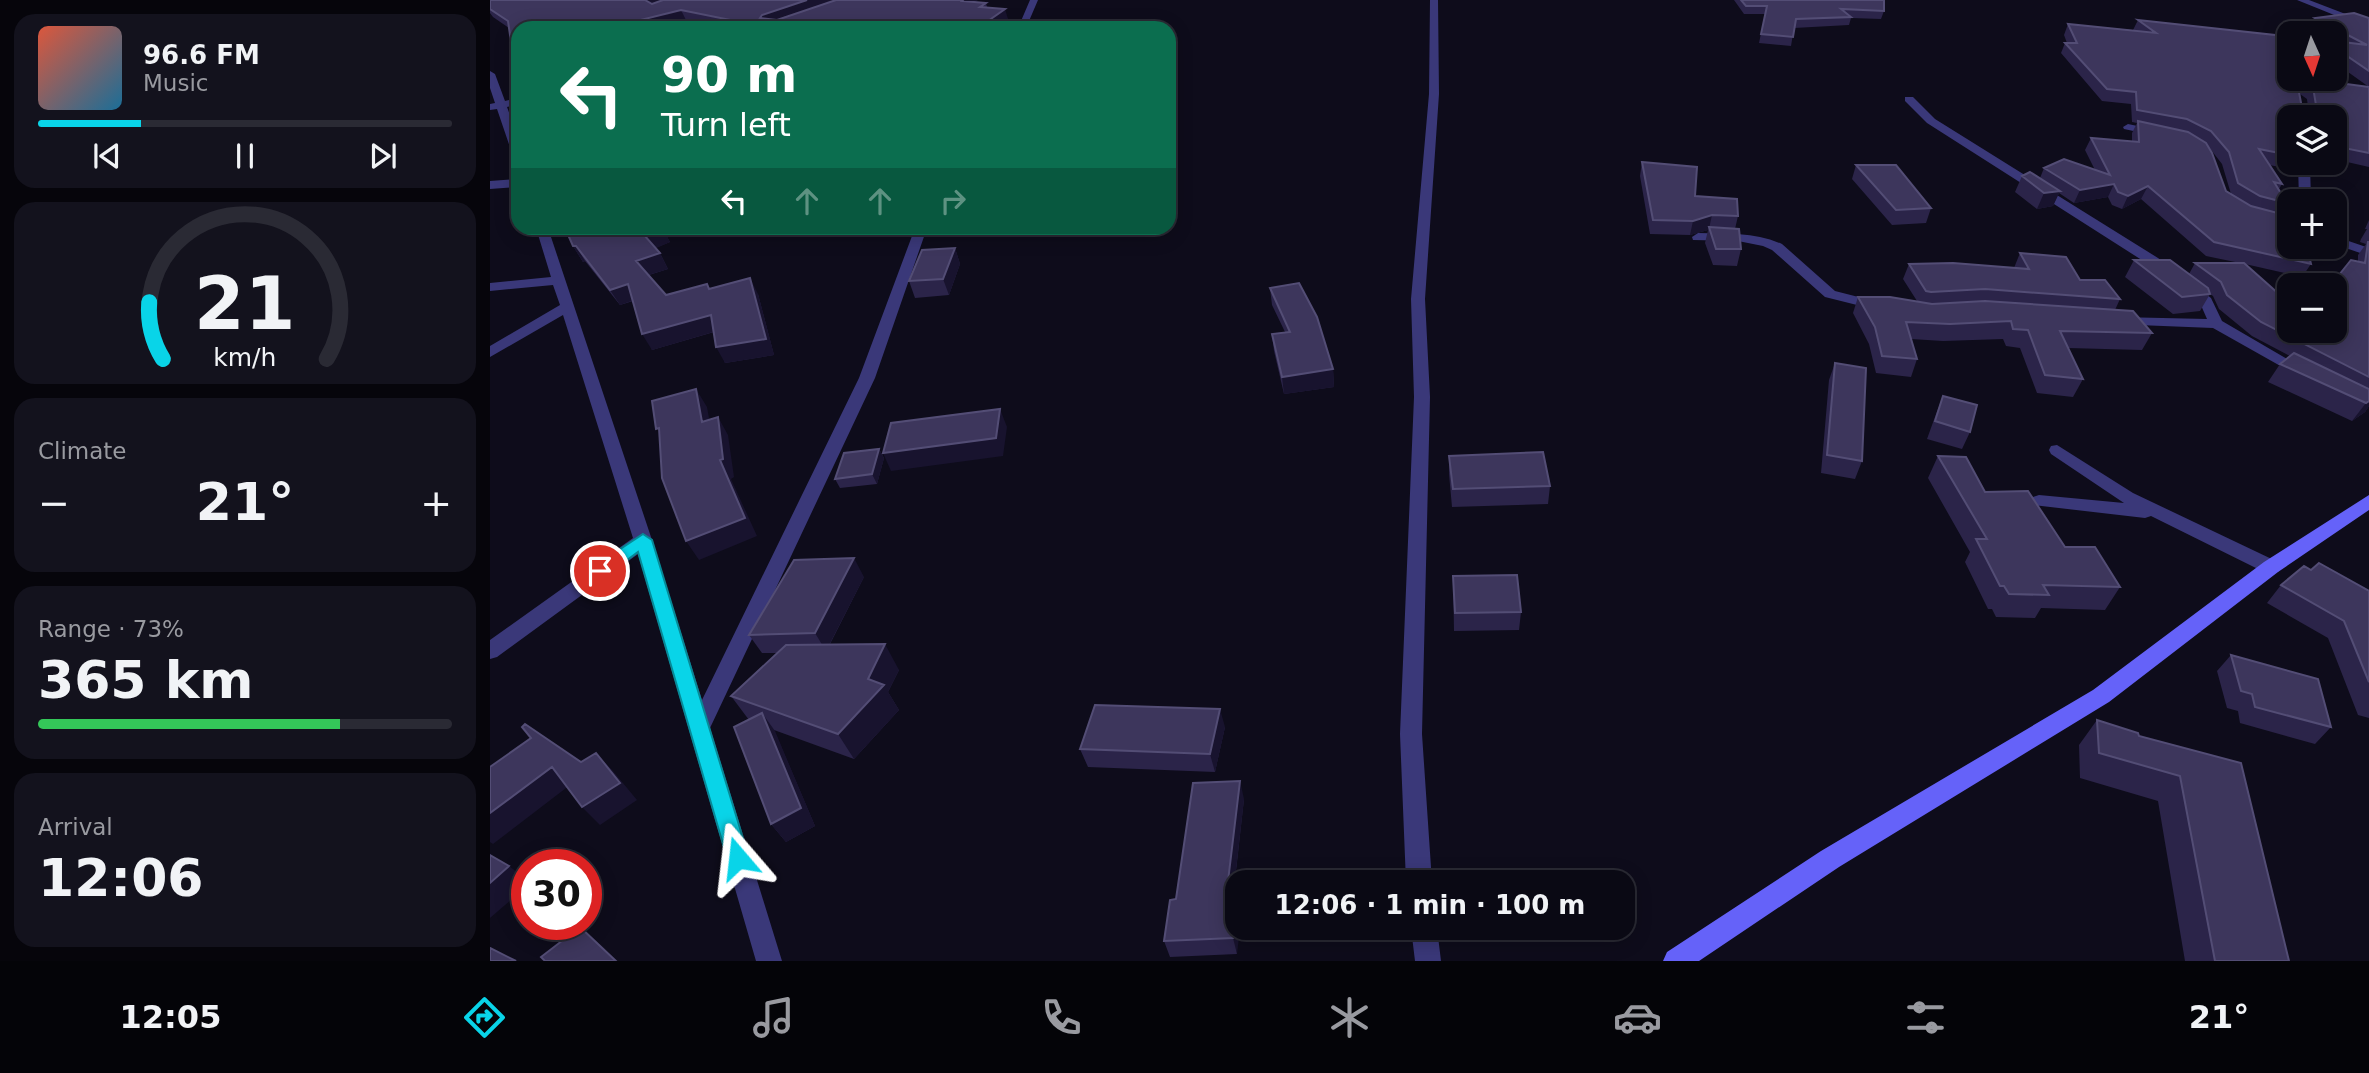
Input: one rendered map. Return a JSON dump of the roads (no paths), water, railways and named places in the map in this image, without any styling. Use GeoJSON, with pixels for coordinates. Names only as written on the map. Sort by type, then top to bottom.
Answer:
{"type":"FeatureCollection","features":[{"type":"Feature","properties":{"kind":"street"},"geometry":{"type":"LineString","coordinates":[[1025,21],[1034,0]]}},
{"type":"Feature","properties":{"kind":"street"},"geometry":{"type":"LineString","coordinates":[[1418,870],[1411,734],[1422,397],[1419,299],[1434,94],[1434,0]]}},
{"type":"Feature","properties":{"kind":"street"},"geometry":{"type":"LineString","coordinates":[[2306,1],[2369,26]]}},
{"type":"Feature","properties":{"kind":"street"},"geometry":{"type":"LineString","coordinates":[[490,74],[511,131]]}},
{"type":"Feature","properties":{"kind":"street"},"geometry":{"type":"LineString","coordinates":[[1909,99],[1931,121],[2153,261],[2206,301],[2216,324]]}},
{"type":"Feature","properties":{"kind":"street"},"geometry":{"type":"LineString","coordinates":[[490,107],[511,103]]}},
{"type":"Feature","properties":{"kind":"street"},"geometry":{"type":"LineString","coordinates":[[2128,127],[2173,136]]}},
{"type":"Feature","properties":{"kind":"street"},"geometry":{"type":"LineString","coordinates":[[490,185],[511,184]]}},
{"type":"Feature","properties":{"kind":"street"},"geometry":{"type":"LineString","coordinates":[[544,235],[643,540],[769,961]]}},
{"type":"Feature","properties":{"kind":"street"},"geometry":{"type":"LineString","coordinates":[[699,729],[867,378],[919,235]]}},
{"type":"Feature","properties":{"kind":"street"},"geometry":{"type":"LineString","coordinates":[[1698,237],[1756,239],[1767,242],[1830,293],[1857,302],[1898,310]]}},
{"type":"Feature","properties":{"kind":"street"},"geometry":{"type":"LineString","coordinates":[[2347,244],[2369,252]]}},
{"type":"Feature","properties":{"kind":"street"},"geometry":{"type":"LineString","coordinates":[[490,288],[559,280]]}},
{"type":"Feature","properties":{"kind":"street"},"geometry":{"type":"LineString","coordinates":[[490,352],[568,306]]}},
{"type":"Feature","properties":{"kind":"street"},"geometry":{"type":"LineString","coordinates":[[2105,320],[2216,324],[2312,377]]}},
{"type":"Feature","properties":{"kind":"street"},"geometry":{"type":"LineString","coordinates":[[2057,450],[2112,489],[2272,567]]}},
{"type":"Feature","properties":{"kind":"street"},"geometry":{"type":"LineString","coordinates":[[2039,501],[2071,502],[2169,516]]}},
{"type":"Feature","properties":{"kind":"street"},"geometry":{"type":"LineString","coordinates":[[1676,961],[1830,859],[2101,696],[2272,567],[2369,501]]}},
{"type":"Feature","properties":{"kind":"street"},"geometry":{"type":"LineString","coordinates":[[490,651],[643,540]]}},
{"type":"Feature","properties":{"kind":"street"},"geometry":{"type":"LineString","coordinates":[[1425,940],[1428,961]]}}]}
